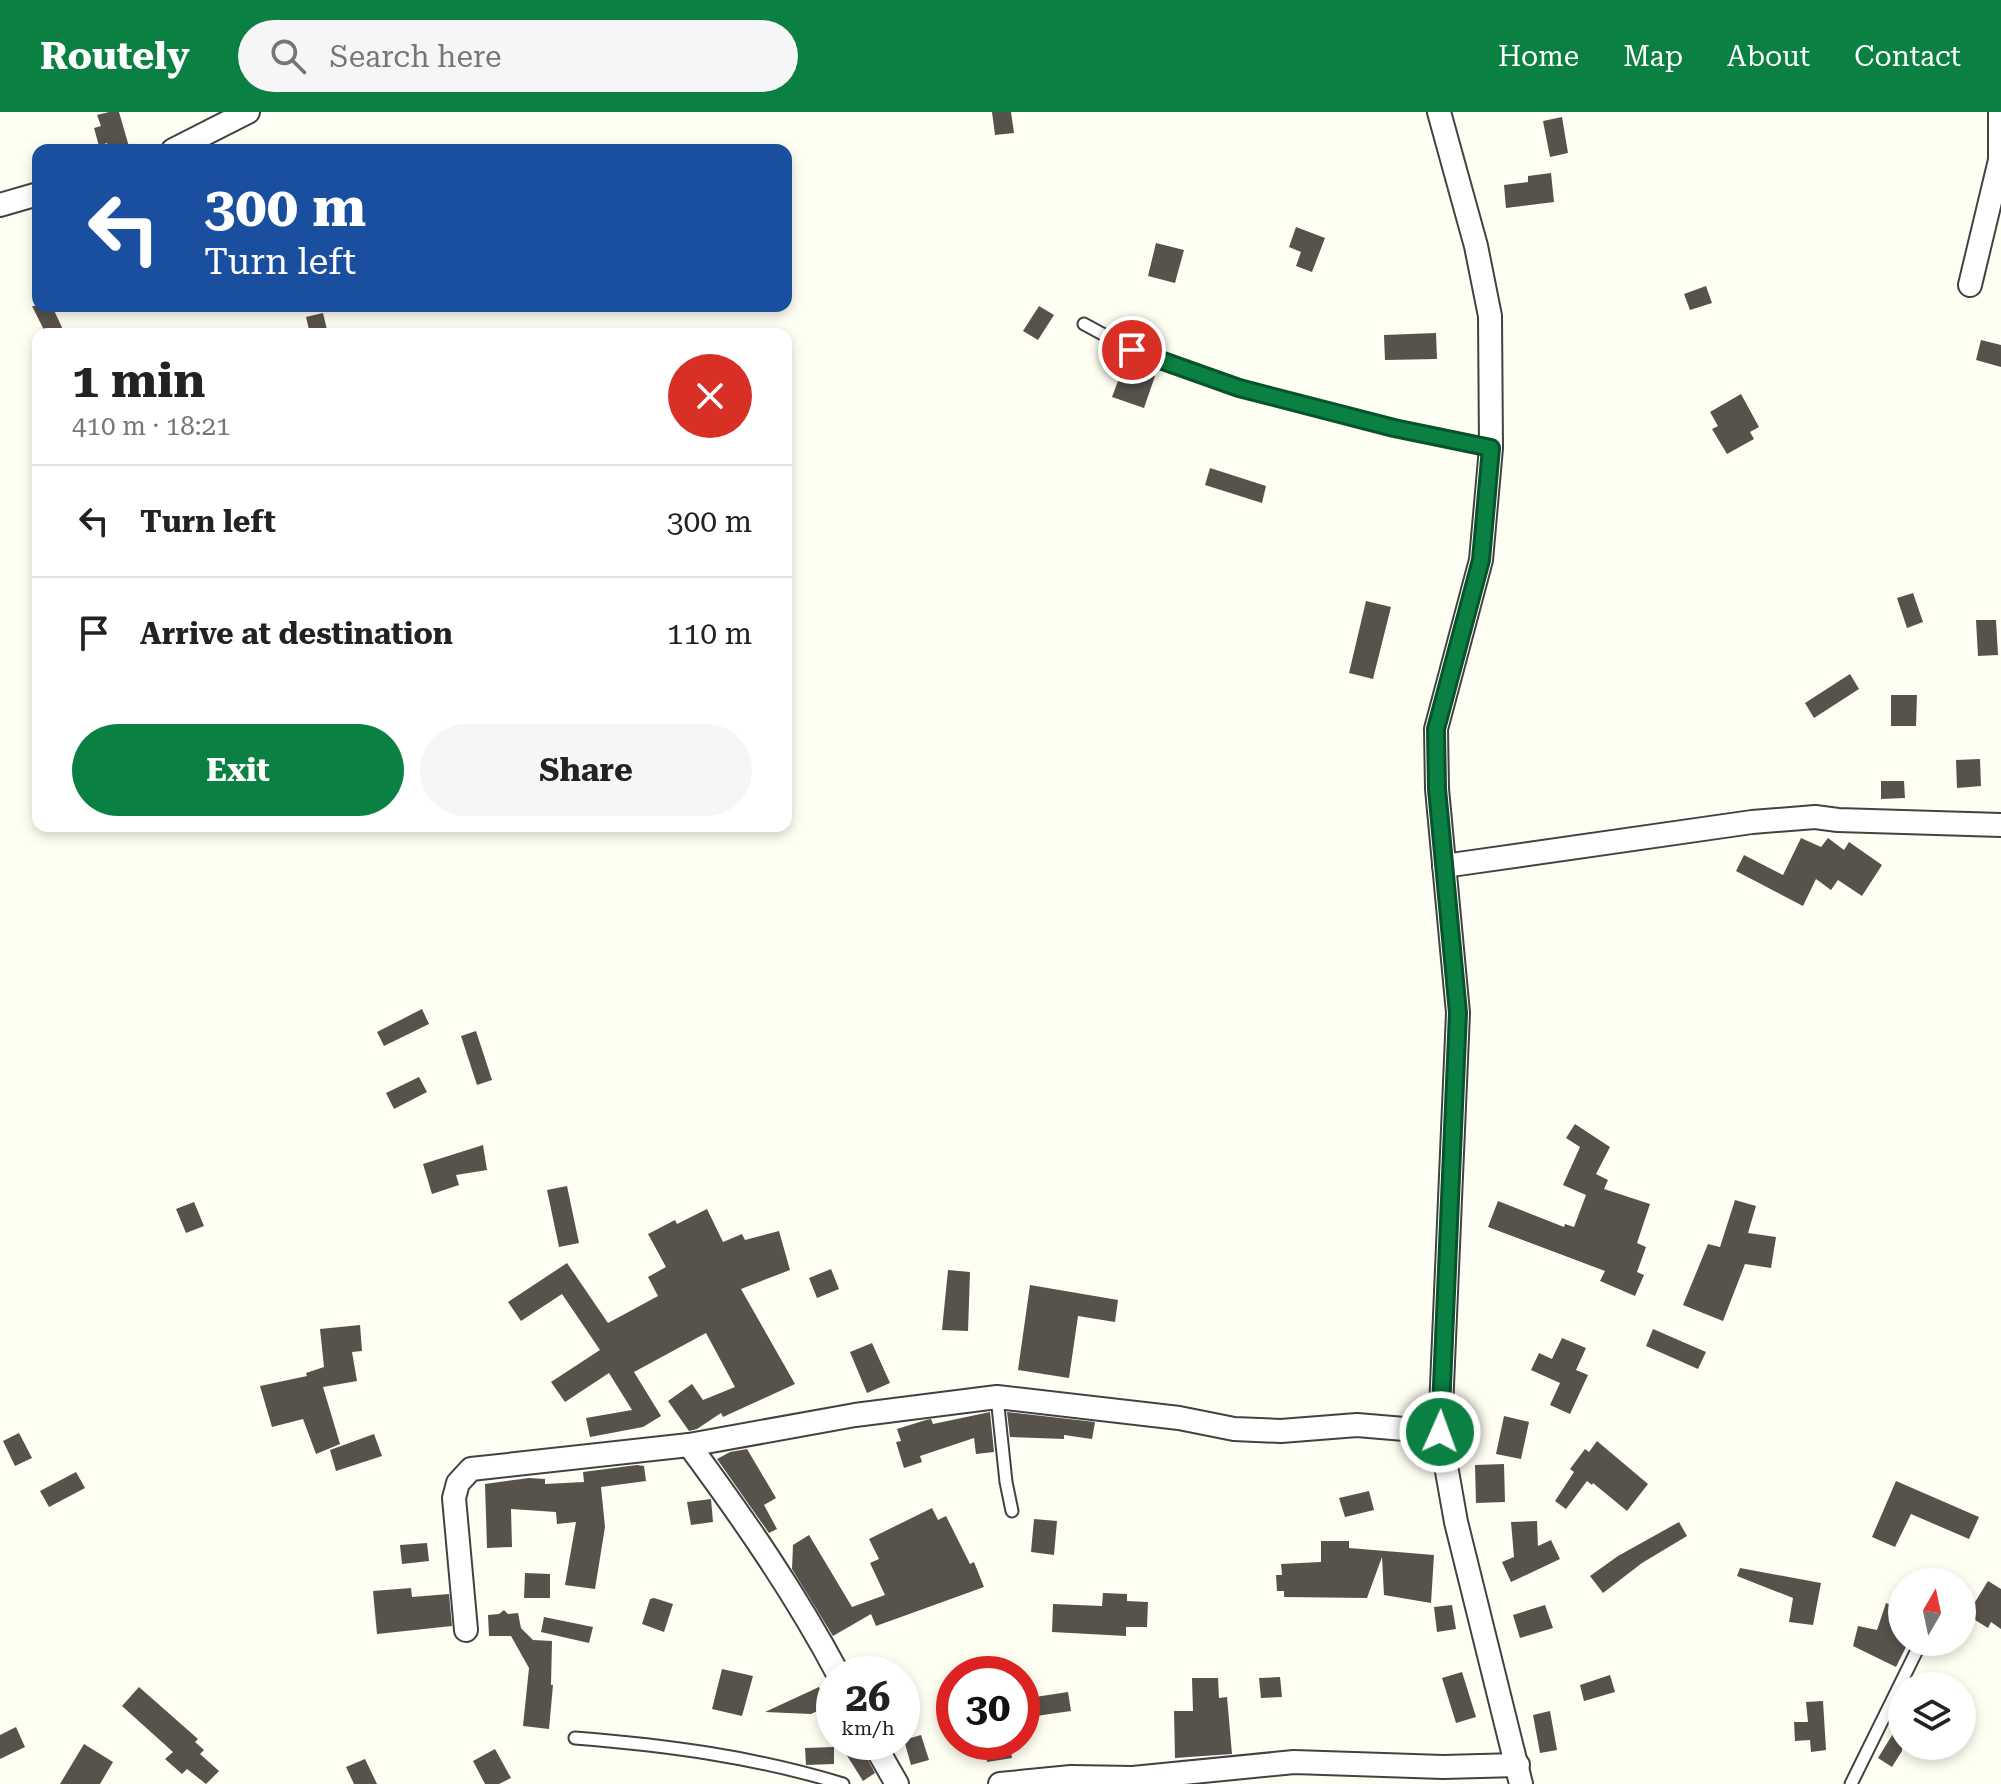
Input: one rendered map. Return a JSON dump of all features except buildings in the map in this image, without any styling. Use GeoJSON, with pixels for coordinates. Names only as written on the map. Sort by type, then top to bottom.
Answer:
{"type":"FeatureCollection","features":[{"type":"Feature","properties":{"kind":"street"},"geometry":{"type":"LineString","coordinates":[[185,144],[248,112]]}},
{"type":"Feature","properties":{"kind":"street"},"geometry":{"type":"LineString","coordinates":[[1000,1784],[1071,1777],[1133,1778],[1294,1762],[1443,1767],[1520,1774],[1456,1522],[1440,1432],[1458,1013],[1437,789],[1436,729],[1481,560],[1491,448],[1490,316],[1476,246],[1439,112]]}},
{"type":"Feature","properties":{"kind":"street"},"geometry":{"type":"LineString","coordinates":[[1970,285],[2000,160],[2000,112]]}},
{"type":"Feature","properties":{"kind":"street"},"geometry":{"type":"LineString","coordinates":[[0,205],[32,196]]}},
{"type":"Feature","properties":{"kind":"street"},"geometry":{"type":"LineString","coordinates":[[1444,866],[1752,822],[1815,817],[2001,825]]}},
{"type":"Feature","properties":{"kind":"street"},"geometry":{"type":"LineString","coordinates":[[466,1630],[454,1498],[458,1483],[471,1469],[689,1445],[855,1415],[997,1397],[1179,1418],[1234,1429],[1281,1431],[1357,1425],[1440,1432]]}},
{"type":"Feature","properties":{"kind":"street"},"geometry":{"type":"LineString","coordinates":[[689,1445],[744,1520],[828,1656]]}},
{"type":"Feature","properties":{"kind":"street"},"geometry":{"type":"LineString","coordinates":[[883,1760],[897,1784]]}},
{"type":"Feature","properties":{"kind":"lane"},"geometry":{"type":"LineString","coordinates":[[1084,324],[1132,350],[1239,388],[1394,428],[1491,448]]}},
{"type":"Feature","properties":{"kind":"lane"},"geometry":{"type":"LineString","coordinates":[[997,1397],[1012,1511]]}},
{"type":"Feature","properties":{"kind":"lane"},"geometry":{"type":"LineString","coordinates":[[1851,1784],[1914,1656]]}},
{"type":"Feature","properties":{"kind":"lane"},"geometry":{"type":"LineString","coordinates":[[575,1738],[627,1742],[758,1761],[843,1784]]}},
{"type":"Feature","properties":{"kind":"route"},"geometry":{"type":"LineString","coordinates":[[1132,350],[1239,388],[1394,428],[1491,448],[1481,560],[1436,729],[1437,789],[1458,1013],[1440,1432]]}}]}
